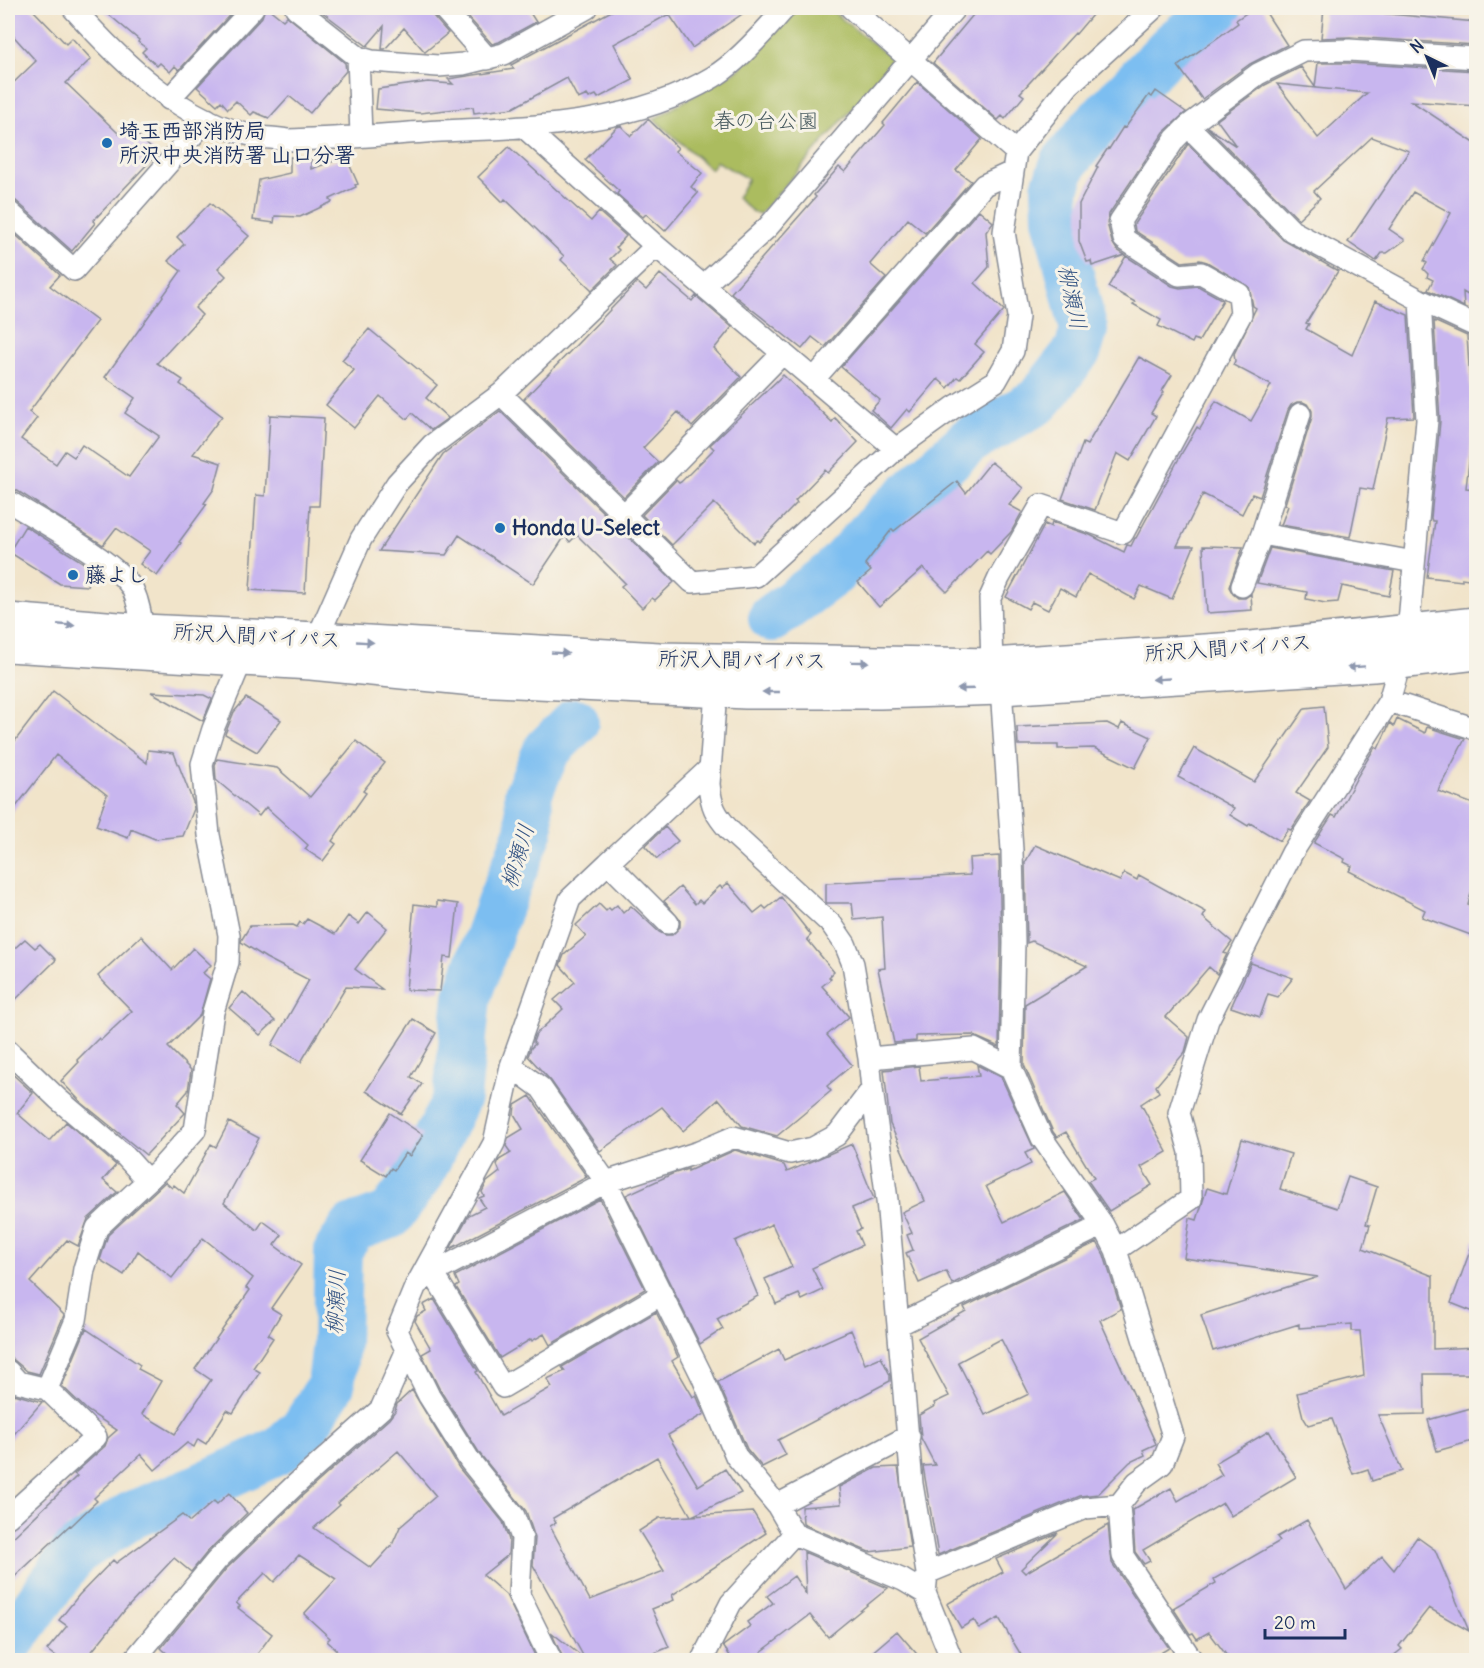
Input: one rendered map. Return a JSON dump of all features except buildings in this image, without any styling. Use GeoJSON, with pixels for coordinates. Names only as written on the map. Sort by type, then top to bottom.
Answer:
{"type":"FeatureCollection","features":[{"type":"Feature","properties":{"kind":"main road","name":"所沢入間バイパス"},"geometry":{"type":"LineString","coordinates":[[8,620],[143,631],[659,659],[718,676]]}},
{"type":"Feature","properties":{"kind":"main road","name":"所沢入間バイパス"},"geometry":{"type":"LineString","coordinates":[[1404,648],[1476,624]]}},
{"type":"Feature","properties":{"kind":"main road","name":"所沢入間バイパス"},"geometry":{"type":"LineString","coordinates":[[8,645],[311,663],[474,679],[718,676],[880,692],[997,676],[1404,648],[1476,653]]}},
{"type":"Feature","properties":{"kind":"street"},"geometry":{"type":"LineString","coordinates":[[73,8],[98,36],[169,99],[207,119],[254,136],[287,140],[525,128],[614,116],[675,97],[716,76],[746,49],[781,9]]}},
{"type":"Feature","properties":{"kind":"street"},"geometry":{"type":"LineString","coordinates":[[169,99],[253,8]]}},
{"type":"Feature","properties":{"kind":"street"},"geometry":{"type":"LineString","coordinates":[[296,8],[358,57],[372,61],[438,66],[488,59],[504,54],[587,8]]}},
{"type":"Feature","properties":{"kind":"street"},"geometry":{"type":"LineString","coordinates":[[443,8],[488,59]]}},
{"type":"Feature","properties":{"kind":"street"},"geometry":{"type":"LineString","coordinates":[[851,8],[912,59],[1014,162]]}},
{"type":"Feature","properties":{"kind":"street"},"geometry":{"type":"LineString","coordinates":[[704,285],[768,227],[955,8]]}},
{"type":"Feature","properties":{"kind":"street"},"geometry":{"type":"LineString","coordinates":[[814,379],[984,185],[1014,162],[1069,85],[1154,8]]}},
{"type":"Feature","properties":{"kind":"street"},"geometry":{"type":"LineString","coordinates":[[1192,1660],[1123,1556],[1119,1505],[1137,1482],[1162,1464],[1173,1436],[1116,1250],[1103,1226],[1042,1138],[1011,1068],[1014,919],[990,598],[1041,505],[1123,533],[1241,314],[1239,294],[1201,273],[1179,274],[1124,239],[1120,221],[1174,139],[1258,74],[1304,51],[1349,50],[1476,58]]}},
{"type":"Feature","properties":{"kind":"street"},"geometry":{"type":"LineString","coordinates":[[358,57],[361,135]]}},
{"type":"Feature","properties":{"kind":"street"},"geometry":{"type":"LineString","coordinates":[[8,212],[74,270],[207,119]]}},
{"type":"Feature","properties":{"kind":"street"},"geometry":{"type":"LineString","coordinates":[[1188,126],[1292,231],[1420,300],[1476,326]]}},
{"type":"Feature","properties":{"kind":"street"},"geometry":{"type":"LineString","coordinates":[[525,128],[656,246],[896,449]]}},
{"type":"Feature","properties":{"kind":"street"},"geometry":{"type":"LineString","coordinates":[[501,394],[692,582],[756,576],[896,449],[953,408],[996,381],[1013,351],[1018,316],[1004,232],[1014,162]]}},
{"type":"Feature","properties":{"kind":"street"},"geometry":{"type":"LineString","coordinates":[[317,639],[361,539],[397,483],[432,445],[501,394],[656,246]]}},
{"type":"Feature","properties":{"kind":"street"},"geometry":{"type":"LineString","coordinates":[[1116,1250],[1191,1199],[1190,1152],[1179,1113],[1208,1020],[1292,853],[1389,701],[1404,648],[1427,420],[1420,300]]}},
{"type":"Feature","properties":{"kind":"street"},"geometry":{"type":"LineString","coordinates":[[624,515],[783,353]]}},
{"type":"Feature","properties":{"kind":"street"},"geometry":{"type":"LineString","coordinates":[[1242,586],[1262,534],[1300,414]]}},
{"type":"Feature","properties":{"kind":"street"},"geometry":{"type":"LineString","coordinates":[[8,501],[111,565],[133,588],[143,631]]}},
{"type":"Feature","properties":{"kind":"street"},"geometry":{"type":"LineString","coordinates":[[1262,534],[1414,562]]}},
{"type":"Feature","properties":{"kind":"street"},"geometry":{"type":"LineString","coordinates":[[47,1389],[76,1320],[84,1269],[97,1228],[159,1170],[195,1130],[213,1012],[228,962],[229,935],[209,835],[202,764],[213,729],[242,659]]}},
{"type":"Feature","properties":{"kind":"street"},"geometry":{"type":"LineString","coordinates":[[718,676],[709,769],[711,801],[717,816],[730,831],[832,925],[845,944],[853,964],[869,1058],[887,1200],[912,1484],[926,1583],[952,1660]]}},
{"type":"Feature","properties":{"kind":"street"},"geometry":{"type":"LineString","coordinates":[[1389,701],[1476,729]]}},
{"type":"Feature","properties":{"kind":"street"},"geometry":{"type":"LineString","coordinates":[[550,1660],[519,1595],[522,1538],[514,1516],[470,1461],[429,1396],[397,1332],[494,1143],[511,1066],[570,899],[709,769]]}},
{"type":"Feature","properties":{"kind":"street"},"geometry":{"type":"LineString","coordinates":[[608,863],[668,923]]}},
{"type":"Feature","properties":{"kind":"street"},"geometry":{"type":"LineString","coordinates":[[869,1058],[974,1049],[1011,1068]]}},
{"type":"Feature","properties":{"kind":"street"},"geometry":{"type":"LineString","coordinates":[[8,1051],[58,1099],[125,1156],[147,1180]]}},
{"type":"Feature","properties":{"kind":"street"},"geometry":{"type":"LineString","coordinates":[[511,1066],[541,1088],[606,1182],[702,1377],[736,1456],[777,1505],[794,1534],[903,1580],[926,1583],[1085,1508],[1119,1505]]}},
{"type":"Feature","properties":{"kind":"street"},"geometry":{"type":"LineString","coordinates":[[425,1279],[606,1182],[699,1152],[734,1137],[790,1153],[813,1148],[837,1135],[872,1089]]}},
{"type":"Feature","properties":{"kind":"street"},"geometry":{"type":"LineString","coordinates":[[898,1325],[1103,1226]]}},
{"type":"Feature","properties":{"kind":"street"},"geometry":{"type":"LineString","coordinates":[[425,1279],[503,1387],[662,1294]]}},
{"type":"Feature","properties":{"kind":"street"},"geometry":{"type":"LineString","coordinates":[[134,1660],[217,1560],[294,1486],[381,1409],[406,1352]]}},
{"type":"Feature","properties":{"kind":"street"},"geometry":{"type":"LineString","coordinates":[[8,1371],[18,1382],[47,1389],[96,1437],[8,1517]]}},
{"type":"Feature","properties":{"kind":"street"},"geometry":{"type":"LineString","coordinates":[[777,1505],[909,1436]]}},
{"type":"Feature","properties":{"kind":"street"},"geometry":{"type":"LineString","coordinates":[[702,1660],[731,1603],[794,1534]]}},
{"type":"Feature","properties":{"kind":"green space","name":"春の台公園"},"geometry":{"type":"Polygon","coordinates":[[[799,8],[828,8],[891,58],[889,67],[760,214],[753,212],[737,198],[748,179],[716,161],[711,169],[654,119],[738,70],[799,8]]]}},
{"type":"Feature","properties":{"kind":"waterway","name":"柳瀬川"},"geometry":{"type":"LineString","coordinates":[[772,618],[833,573],[889,513],[970,440],[1038,401],[1078,350],[1084,330],[1056,218],[1055,188],[1064,163],[1093,128],[1175,43],[1218,8]]}},
{"type":"Feature","properties":{"kind":"waterway","name":"柳瀬川"},"geometry":{"type":"LineString","coordinates":[[8,1645],[75,1552],[132,1515],[194,1490],[280,1450],[305,1427],[331,1385],[336,1343],[338,1250],[353,1228],[390,1215],[421,1173],[457,1097],[467,997],[501,901],[530,829],[528,794],[547,750],[575,722]]}},
{"type":"Feature","properties":{"kind":"place","name":"埼玉西部消防局 所沢中央消防署 山口分署"},"geometry":{"type":"Point","coordinates":[107,143]}},
{"type":"Feature","properties":{"kind":"place","name":"Honda U-Select"},"geometry":{"type":"Point","coordinates":[500,528]}},
{"type":"Feature","properties":{"kind":"place","name":"藤よし"},"geometry":{"type":"Point","coordinates":[73,575]}}]}
